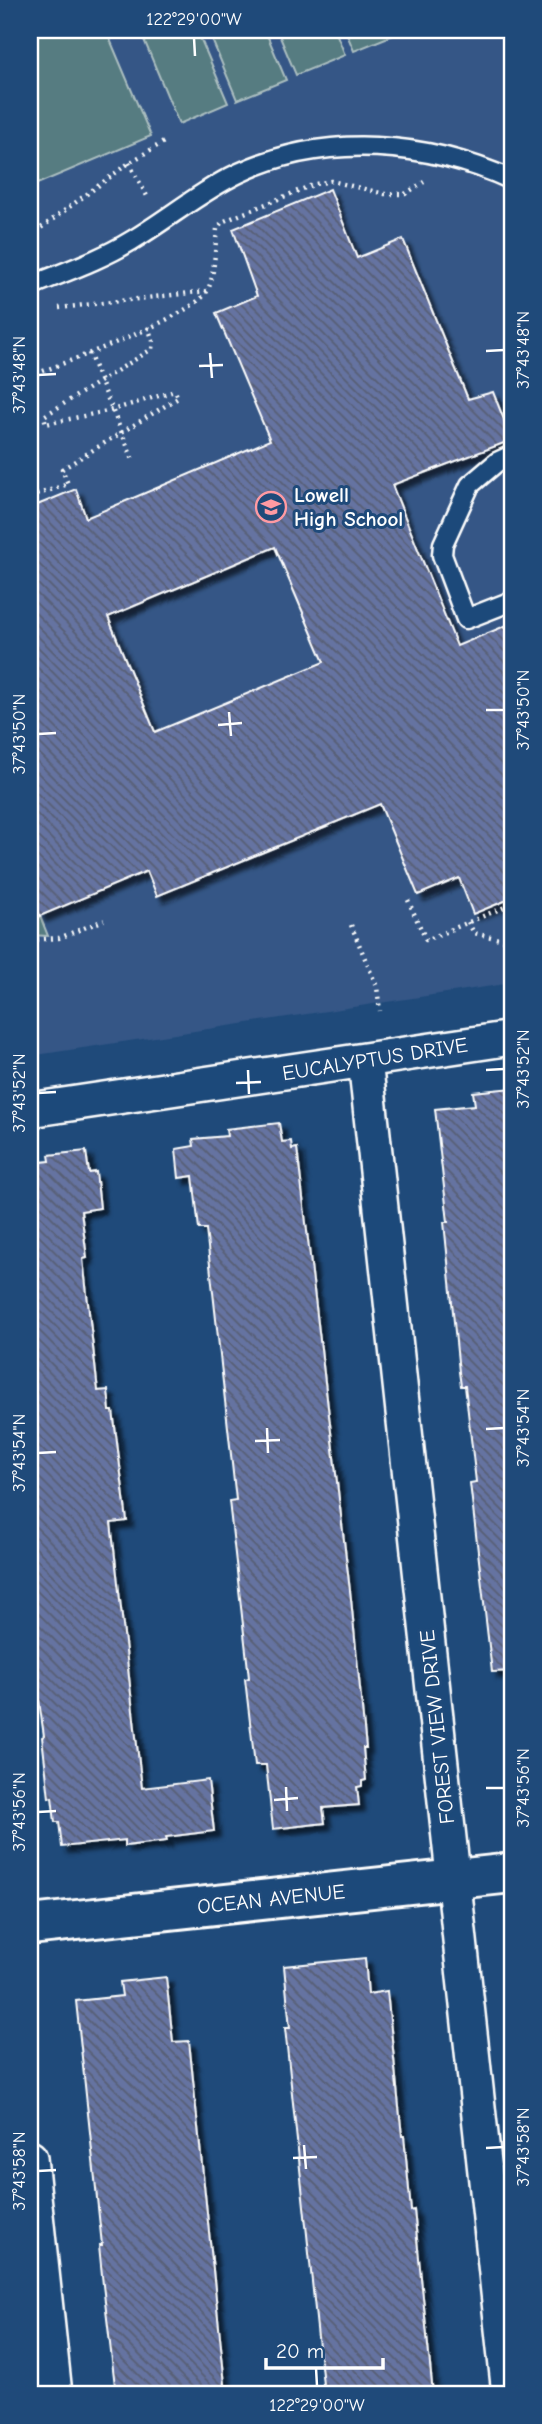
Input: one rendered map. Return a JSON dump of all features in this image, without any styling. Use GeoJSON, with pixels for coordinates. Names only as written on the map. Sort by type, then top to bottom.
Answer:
{"type":"FeatureCollection","features":[{"type":"Feature","properties":{"kind":"street","name":"EUCALYPTUS DRIVE"},"geometry":{"type":"LineString","coordinates":[[30,1110],[512,1038]]}},
{"type":"Feature","properties":{"kind":"street","name":"FOREST VIEW DRIVE"},"geometry":{"type":"LineString","coordinates":[[365,1060],[509,2394]]}},
{"type":"Feature","properties":{"kind":"street","name":"OCEAN AVENUE"},"geometry":{"type":"LineString","coordinates":[[30,1925],[512,1873]]}},
{"type":"Feature","properties":{"kind":"street"},"geometry":{"type":"LineString","coordinates":[[30,2158],[55,2394]]}},
{"type":"Feature","properties":{"kind":"lane"},"geometry":{"type":"LineString","coordinates":[[30,286],[100,258],[214,186],[241,172],[300,154],[333,148],[393,148],[438,154],[512,180]]}},
{"type":"Feature","properties":{"kind":"lane"},"geometry":{"type":"LineString","coordinates":[[512,454],[470,485],[451,524],[442,555],[466,619],[512,601]]}},
{"type":"Feature","properties":{"kind":"path"},"geometry":{"type":"LineString","coordinates":[[30,236],[129,163],[167,140]]}},
{"type":"Feature","properties":{"kind":"path"},"geometry":{"type":"LineString","coordinates":[[129,163],[160,222]]}},
{"type":"Feature","properties":{"kind":"path"},"geometry":{"type":"LineString","coordinates":[[30,376],[89,353],[197,304],[208,291],[217,229],[222,222],[316,184],[331,181],[385,194],[405,194]]}},
{"type":"Feature","properties":{"kind":"path"},"geometry":{"type":"LineString","coordinates":[[52,308],[208,291]]}},
{"type":"Feature","properties":{"kind":"path"},"geometry":{"type":"LineString","coordinates":[[30,497],[68,484],[62,469],[178,398],[175,391],[112,410],[46,424],[44,416],[152,349],[153,341],[148,327]]}},
{"type":"Feature","properties":{"kind":"path"},"geometry":{"type":"LineString","coordinates":[[89,353],[133,460]]}},
{"type":"Feature","properties":{"kind":"path"},"geometry":{"type":"LineString","coordinates":[[408,900],[426,940],[512,904]]}},
{"type":"Feature","properties":{"kind":"path"},"geometry":{"type":"LineString","coordinates":[[30,940],[58,937],[104,920]]}},
{"type":"Feature","properties":{"kind":"path"},"geometry":{"type":"LineString","coordinates":[[468,922],[474,933],[512,942]]}},
{"type":"Feature","properties":{"kind":"path"},"geometry":{"type":"LineString","coordinates":[[351,925],[377,987],[380,1011]]}},
{"type":"Feature","properties":{"kind":"shaded area","name":"Lowell High School"},"geometry":{"type":"Polygon","coordinates":[[[30,30],[512,30],[512,983],[30,1056],[30,30]]]}},
{"type":"Feature","properties":{"kind":"green space"},"geometry":{"type":"Polygon","coordinates":[[[30,30],[106,30],[151,136],[30,187],[30,30]]]}},
{"type":"Feature","properties":{"kind":"green space"},"geometry":{"type":"Polygon","coordinates":[[[140,30],[197,30],[228,103],[179,124],[140,30]]]}},
{"type":"Feature","properties":{"kind":"green space"},"geometry":{"type":"Polygon","coordinates":[[[208,30],[265,30],[286,80],[237,100],[208,30]]]}},
{"type":"Feature","properties":{"kind":"green space"},"geometry":{"type":"Polygon","coordinates":[[[277,30],[335,30],[345,55],[296,75],[277,30]]]}},
{"type":"Feature","properties":{"kind":"green space"},"geometry":{"type":"Polygon","coordinates":[[[345,30],[403,30],[403,31],[354,51],[345,30]]]}},
{"type":"Feature","properties":{"kind":"green space"},"geometry":{"type":"Polygon","coordinates":[[[30,891],[48,936],[30,935],[30,891]]]}},
{"type":"Feature","properties":{"kind":"building","name":"Lowell High School"},"geometry":{"type":"Polygon","coordinates":[[[330,189],[357,258],[403,239],[468,399],[493,392],[512,440],[392,485],[457,646],[512,623],[512,898],[473,914],[459,878],[418,895],[380,804],[157,896],[147,871],[40,916],[30,891],[30,508],[76,489],[86,518],[270,440],[216,313],[257,296],[233,229],[330,189]],[[275,547],[108,617],[155,732],[324,662],[275,547]]]}},
{"type":"Feature","properties":{"kind":"building"},"geometry":{"type":"Polygon","coordinates":[[[512,1088],[512,1671],[492,1672],[470,1483],[476,1482],[465,1386],[461,1386],[459,1372],[444,1222],[448,1222],[435,1109],[475,1105],[473,1092],[512,1088]]]}},
{"type":"Feature","properties":{"kind":"building"},"geometry":{"type":"Polygon","coordinates":[[[279,1123],[282,1142],[291,1141],[292,1149],[297,1148],[351,1599],[366,1748],[363,1748],[366,1780],[362,1781],[362,1786],[357,1787],[359,1805],[323,1808],[325,1823],[273,1829],[266,1765],[255,1765],[245,1679],[249,1678],[229,1501],[236,1500],[206,1229],[199,1229],[193,1176],[179,1178],[176,1149],[194,1146],[193,1139],[227,1136],[226,1129],[279,1123]]]}},
{"type":"Feature","properties":{"kind":"building"},"geometry":{"type":"Polygon","coordinates":[[[86,1151],[89,1173],[96,1172],[100,1208],[81,1211],[87,1258],[83,1259],[98,1391],[108,1390],[110,1411],[113,1411],[127,1521],[111,1523],[142,1788],[208,1780],[214,1831],[125,1846],[125,1840],[62,1847],[59,1822],[55,1822],[52,1797],[49,1798],[44,1736],[30,1638],[30,1163],[50,1161],[49,1155],[86,1151]]]}},
{"type":"Feature","properties":{"kind":"building"},"geometry":{"type":"Polygon","coordinates":[[[365,1958],[368,1994],[387,1991],[433,2394],[324,2394],[285,2028],[290,2028],[284,1966],[365,1958]]]}},
{"type":"Feature","properties":{"kind":"building"},"geometry":{"type":"Polygon","coordinates":[[[166,1977],[173,2042],[189,2041],[226,2394],[116,2394],[76,2001],[122,1996],[120,1982],[166,1977]]]}},
{"type":"Feature","properties":{"kind":"place","name":"Lowell High School"},"geometry":{"type":"Point","coordinates":[271,507]}}]}
